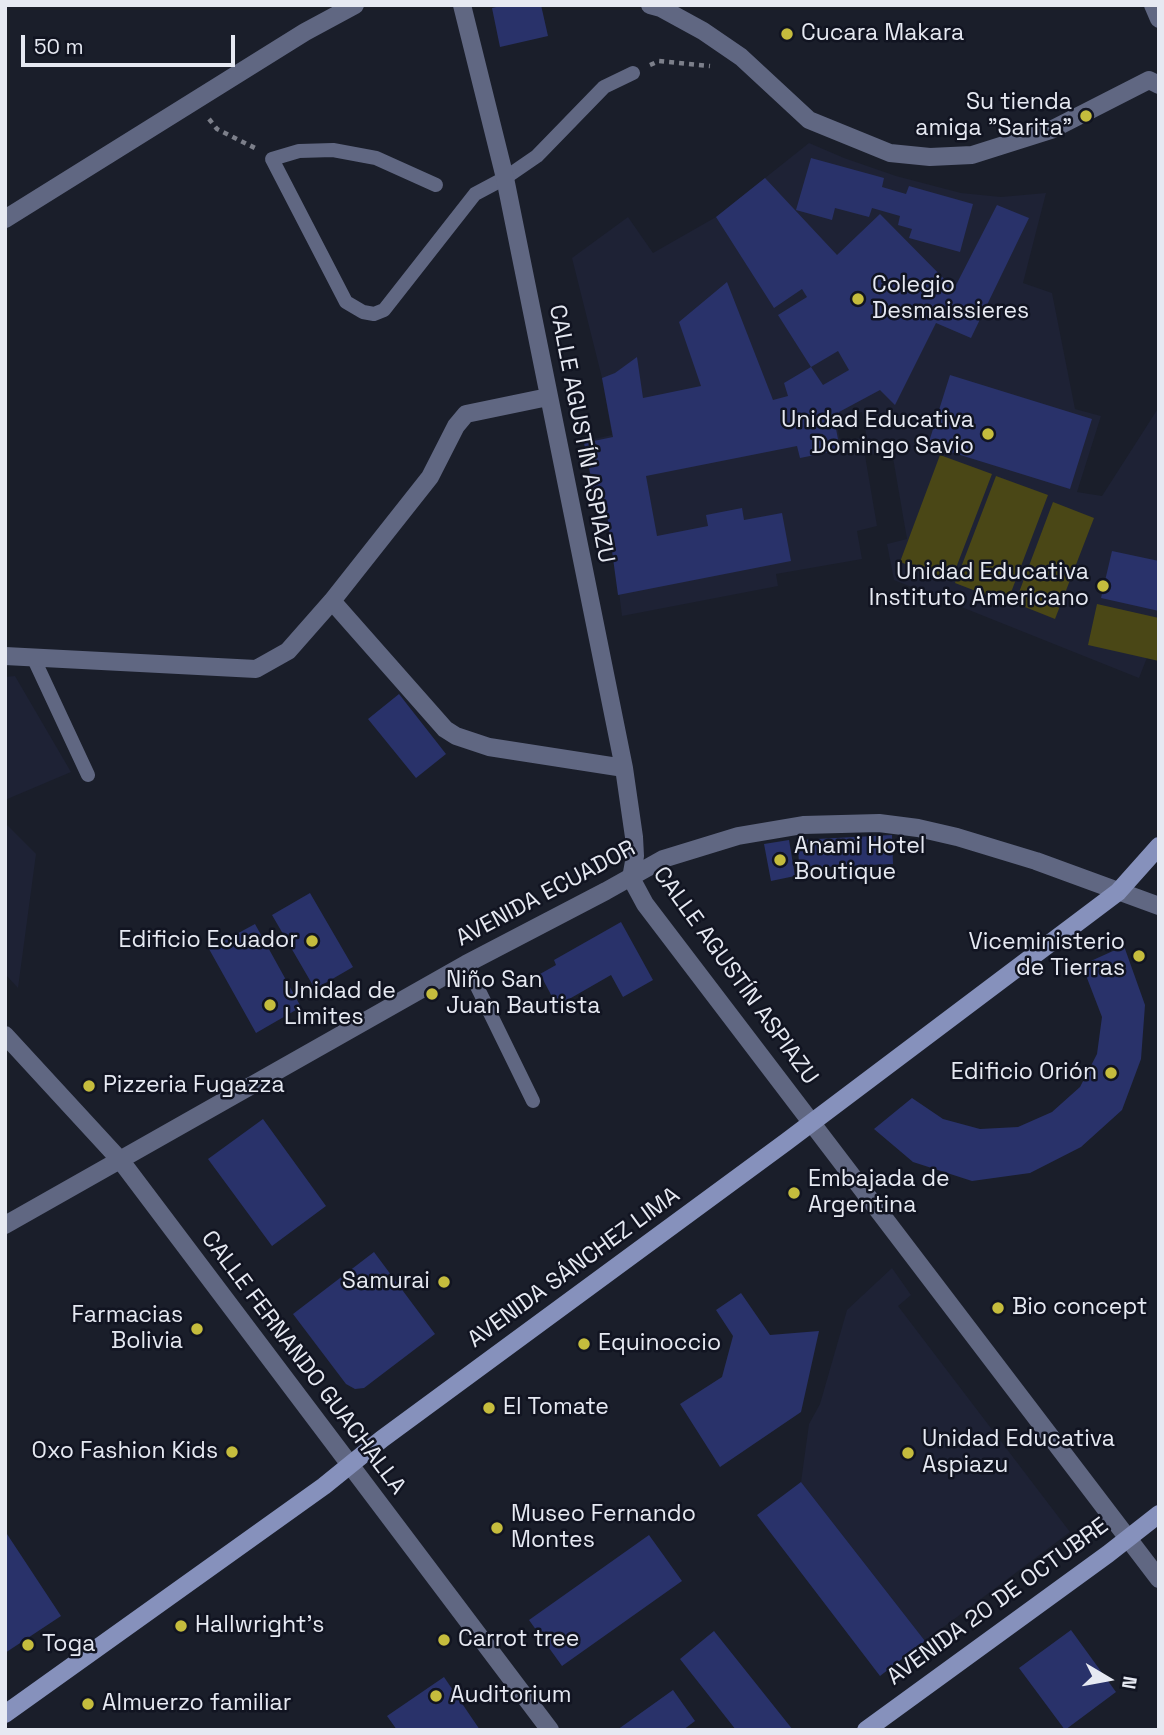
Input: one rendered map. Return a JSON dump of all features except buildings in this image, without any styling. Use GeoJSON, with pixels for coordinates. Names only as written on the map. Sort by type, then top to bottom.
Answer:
{"type":"FeatureCollection","features":[{"type":"Feature","properties":{"kind":"main road","name":"AVENIDA SÁNCHEZ LIMA"},"geometry":{"type":"LineString","coordinates":[[5,1714],[313,1494],[1118,892],[1159,846]]}},
{"type":"Feature","properties":{"kind":"main road","name":"AVENIDA 20 DE OCTUBRE"},"geometry":{"type":"LineString","coordinates":[[866,1730],[1159,1514]]}},
{"type":"Feature","properties":{"kind":"street"},"geometry":{"type":"LineString","coordinates":[[5,219],[305,32],[355,5]]}},
{"type":"Feature","properties":{"kind":"street","name":"CALLE AGUSTÍN ASPIAZU"},"geometry":{"type":"LineString","coordinates":[[462,5],[505,178],[624,768],[634,837],[635,856],[631,878],[645,904],[1159,1579]]}},
{"type":"Feature","properties":{"kind":"street"},"geometry":{"type":"LineString","coordinates":[[1153,5],[1159,19]]}},
{"type":"Feature","properties":{"kind":"street"},"geometry":{"type":"LineString","coordinates":[[658,6],[704,31],[741,57],[809,120],[890,153],[930,158],[972,155],[1052,130],[1149,80],[1159,85]]}},
{"type":"Feature","properties":{"kind":"street"},"geometry":{"type":"LineString","coordinates":[[5,656],[256,669],[288,651],[332,601],[430,477],[456,426],[466,414],[548,397]]}},
{"type":"Feature","properties":{"kind":"street"},"geometry":{"type":"LineString","coordinates":[[332,601],[445,729],[456,736],[489,747],[624,768]]}},
{"type":"Feature","properties":{"kind":"street","name":"AVENIDA ECUADOR"},"geometry":{"type":"LineString","coordinates":[[5,1225],[466,964],[663,859],[738,836],[803,825],[879,823],[918,828],[1036,861],[1159,906]]}},
{"type":"Feature","properties":{"kind":"street","name":"CALLE FERNANDO GUACHALLA"},"geometry":{"type":"LineString","coordinates":[[5,1035],[121,1161],[550,1730]]}},
{"type":"Feature","properties":{"kind":"lane"},"geometry":{"type":"LineString","coordinates":[[436,185],[376,158],[333,150],[299,151],[272,159],[346,302],[363,312],[374,314],[384,310],[475,194],[537,156],[604,87],[633,73]]}},
{"type":"Feature","properties":{"kind":"lane"},"geometry":{"type":"LineString","coordinates":[[33,657],[88,775]]}},
{"type":"Feature","properties":{"kind":"lane"},"geometry":{"type":"LineString","coordinates":[[466,964],[533,1101]]}},
{"type":"Feature","properties":{"kind":"path"},"geometry":{"type":"LineString","coordinates":[[633,73],[659,61],[713,66]]}},
{"type":"Feature","properties":{"kind":"path"},"geometry":{"type":"LineString","coordinates":[[217,129],[272,159]]}},
{"type":"Feature","properties":{"kind":"shaded area"},"geometry":{"type":"Polygon","coordinates":[[[809,143],[896,176],[961,193],[1001,197],[1046,193],[1023,283],[1052,293],[1075,409],[1101,416],[1077,492],[1102,496],[1159,407],[1159,655],[1150,650],[1139,678],[894,580],[887,544],[907,539],[892,452],[870,454],[862,412],[836,418],[840,441],[862,438],[877,526],[857,531],[862,559],[776,574],[778,586],[622,616],[608,505],[598,506],[585,441],[612,435],[602,378],[572,258],[628,217],[653,253],[716,217],[809,143]]]}},
{"type":"Feature","properties":{"kind":"shaded area"},"geometry":{"type":"Polygon","coordinates":[[[940,455],[992,474],[951,581],[900,562],[940,455]]]}},
{"type":"Feature","properties":{"kind":"shaded area"},"geometry":{"type":"Polygon","coordinates":[[[996,476],[1048,495],[1007,603],[955,583],[996,476]]]}},
{"type":"Feature","properties":{"kind":"shaded area"},"geometry":{"type":"Polygon","coordinates":[[[1053,502],[1094,518],[1055,619],[1015,603],[1053,502]]]}},
{"type":"Feature","properties":{"kind":"shaded area"},"geometry":{"type":"Polygon","coordinates":[[[1097,604],[1159,618],[1159,661],[1088,645],[1097,604]]]}},
{"type":"Feature","properties":{"kind":"shaded area"},"geometry":{"type":"Polygon","coordinates":[[[15,676],[71,772],[5,800],[5,677],[15,676]]]}},
{"type":"Feature","properties":{"kind":"shaded area"},"geometry":{"type":"Polygon","coordinates":[[[5,823],[36,854],[18,988],[5,974],[5,823]]]}},
{"type":"Feature","properties":{"kind":"shaded area","name":"Unidad Educativa Aspiazu"},"geometry":{"type":"Polygon","coordinates":[[[892,1268],[911,1295],[898,1306],[1070,1532],[925,1641],[801,1482],[809,1424],[820,1404],[847,1310],[892,1268]]]}},
{"type":"Feature","properties":{"kind":"place","name":"Cucara Makara"},"geometry":{"type":"Point","coordinates":[787,34]}},
{"type":"Feature","properties":{"kind":"place","name":"Su tienda amiga \"Sarita\""},"geometry":{"type":"Point","coordinates":[1086,116]}},
{"type":"Feature","properties":{"kind":"place","name":"Colegio Desmaissieres"},"geometry":{"type":"Point","coordinates":[858,299]}},
{"type":"Feature","properties":{"kind":"place","name":"Unidad Educativa Domingo Savio"},"geometry":{"type":"Point","coordinates":[988,434]}},
{"type":"Feature","properties":{"kind":"place","name":"Unidad Educativa Instituto Americano"},"geometry":{"type":"Point","coordinates":[1103,586]}},
{"type":"Feature","properties":{"kind":"place","name":"Anami Hotel Boutique"},"geometry":{"type":"Point","coordinates":[780,860]}},
{"type":"Feature","properties":{"kind":"place","name":"Edificio Ecuador"},"geometry":{"type":"Point","coordinates":[312,941]}},
{"type":"Feature","properties":{"kind":"place","name":"Viceministerio de Tierras"},"geometry":{"type":"Point","coordinates":[1139,956]}},
{"type":"Feature","properties":{"kind":"place","name":"Niño San Juan Bautista"},"geometry":{"type":"Point","coordinates":[432,994]}},
{"type":"Feature","properties":{"kind":"place","name":"Unidad de Lìmites"},"geometry":{"type":"Point","coordinates":[270,1005]}},
{"type":"Feature","properties":{"kind":"place","name":"Edificio Orión"},"geometry":{"type":"Point","coordinates":[1111,1073]}},
{"type":"Feature","properties":{"kind":"place","name":"Pizzeria Fugazza"},"geometry":{"type":"Point","coordinates":[89,1086]}},
{"type":"Feature","properties":{"kind":"place","name":"Embajada de Argentina"},"geometry":{"type":"Point","coordinates":[794,1193]}},
{"type":"Feature","properties":{"kind":"place","name":"Samurai"},"geometry":{"type":"Point","coordinates":[444,1282]}},
{"type":"Feature","properties":{"kind":"place","name":"Bio concept"},"geometry":{"type":"Point","coordinates":[998,1308]}},
{"type":"Feature","properties":{"kind":"place","name":"Farmacias Bolivia"},"geometry":{"type":"Point","coordinates":[197,1329]}},
{"type":"Feature","properties":{"kind":"place","name":"Equinoccio"},"geometry":{"type":"Point","coordinates":[584,1344]}},
{"type":"Feature","properties":{"kind":"place","name":"El Tomate"},"geometry":{"type":"Point","coordinates":[489,1408]}},
{"type":"Feature","properties":{"kind":"place","name":"Oxo Fashion Kids"},"geometry":{"type":"Point","coordinates":[232,1452]}},
{"type":"Feature","properties":{"kind":"place","name":"Unidad Educativa Aspiazu"},"geometry":{"type":"Point","coordinates":[908,1453]}},
{"type":"Feature","properties":{"kind":"place","name":"Museo Fernando Montes"},"geometry":{"type":"Point","coordinates":[497,1528]}},
{"type":"Feature","properties":{"kind":"place","name":"Hallwright's"},"geometry":{"type":"Point","coordinates":[181,1626]}},
{"type":"Feature","properties":{"kind":"place","name":"Carrot tree"},"geometry":{"type":"Point","coordinates":[444,1640]}},
{"type":"Feature","properties":{"kind":"place","name":"Toga"},"geometry":{"type":"Point","coordinates":[28,1645]}},
{"type":"Feature","properties":{"kind":"place","name":"Auditorium"},"geometry":{"type":"Point","coordinates":[436,1696]}},
{"type":"Feature","properties":{"kind":"place","name":"Almuerzo familiar"},"geometry":{"type":"Point","coordinates":[88,1704]}}]}
